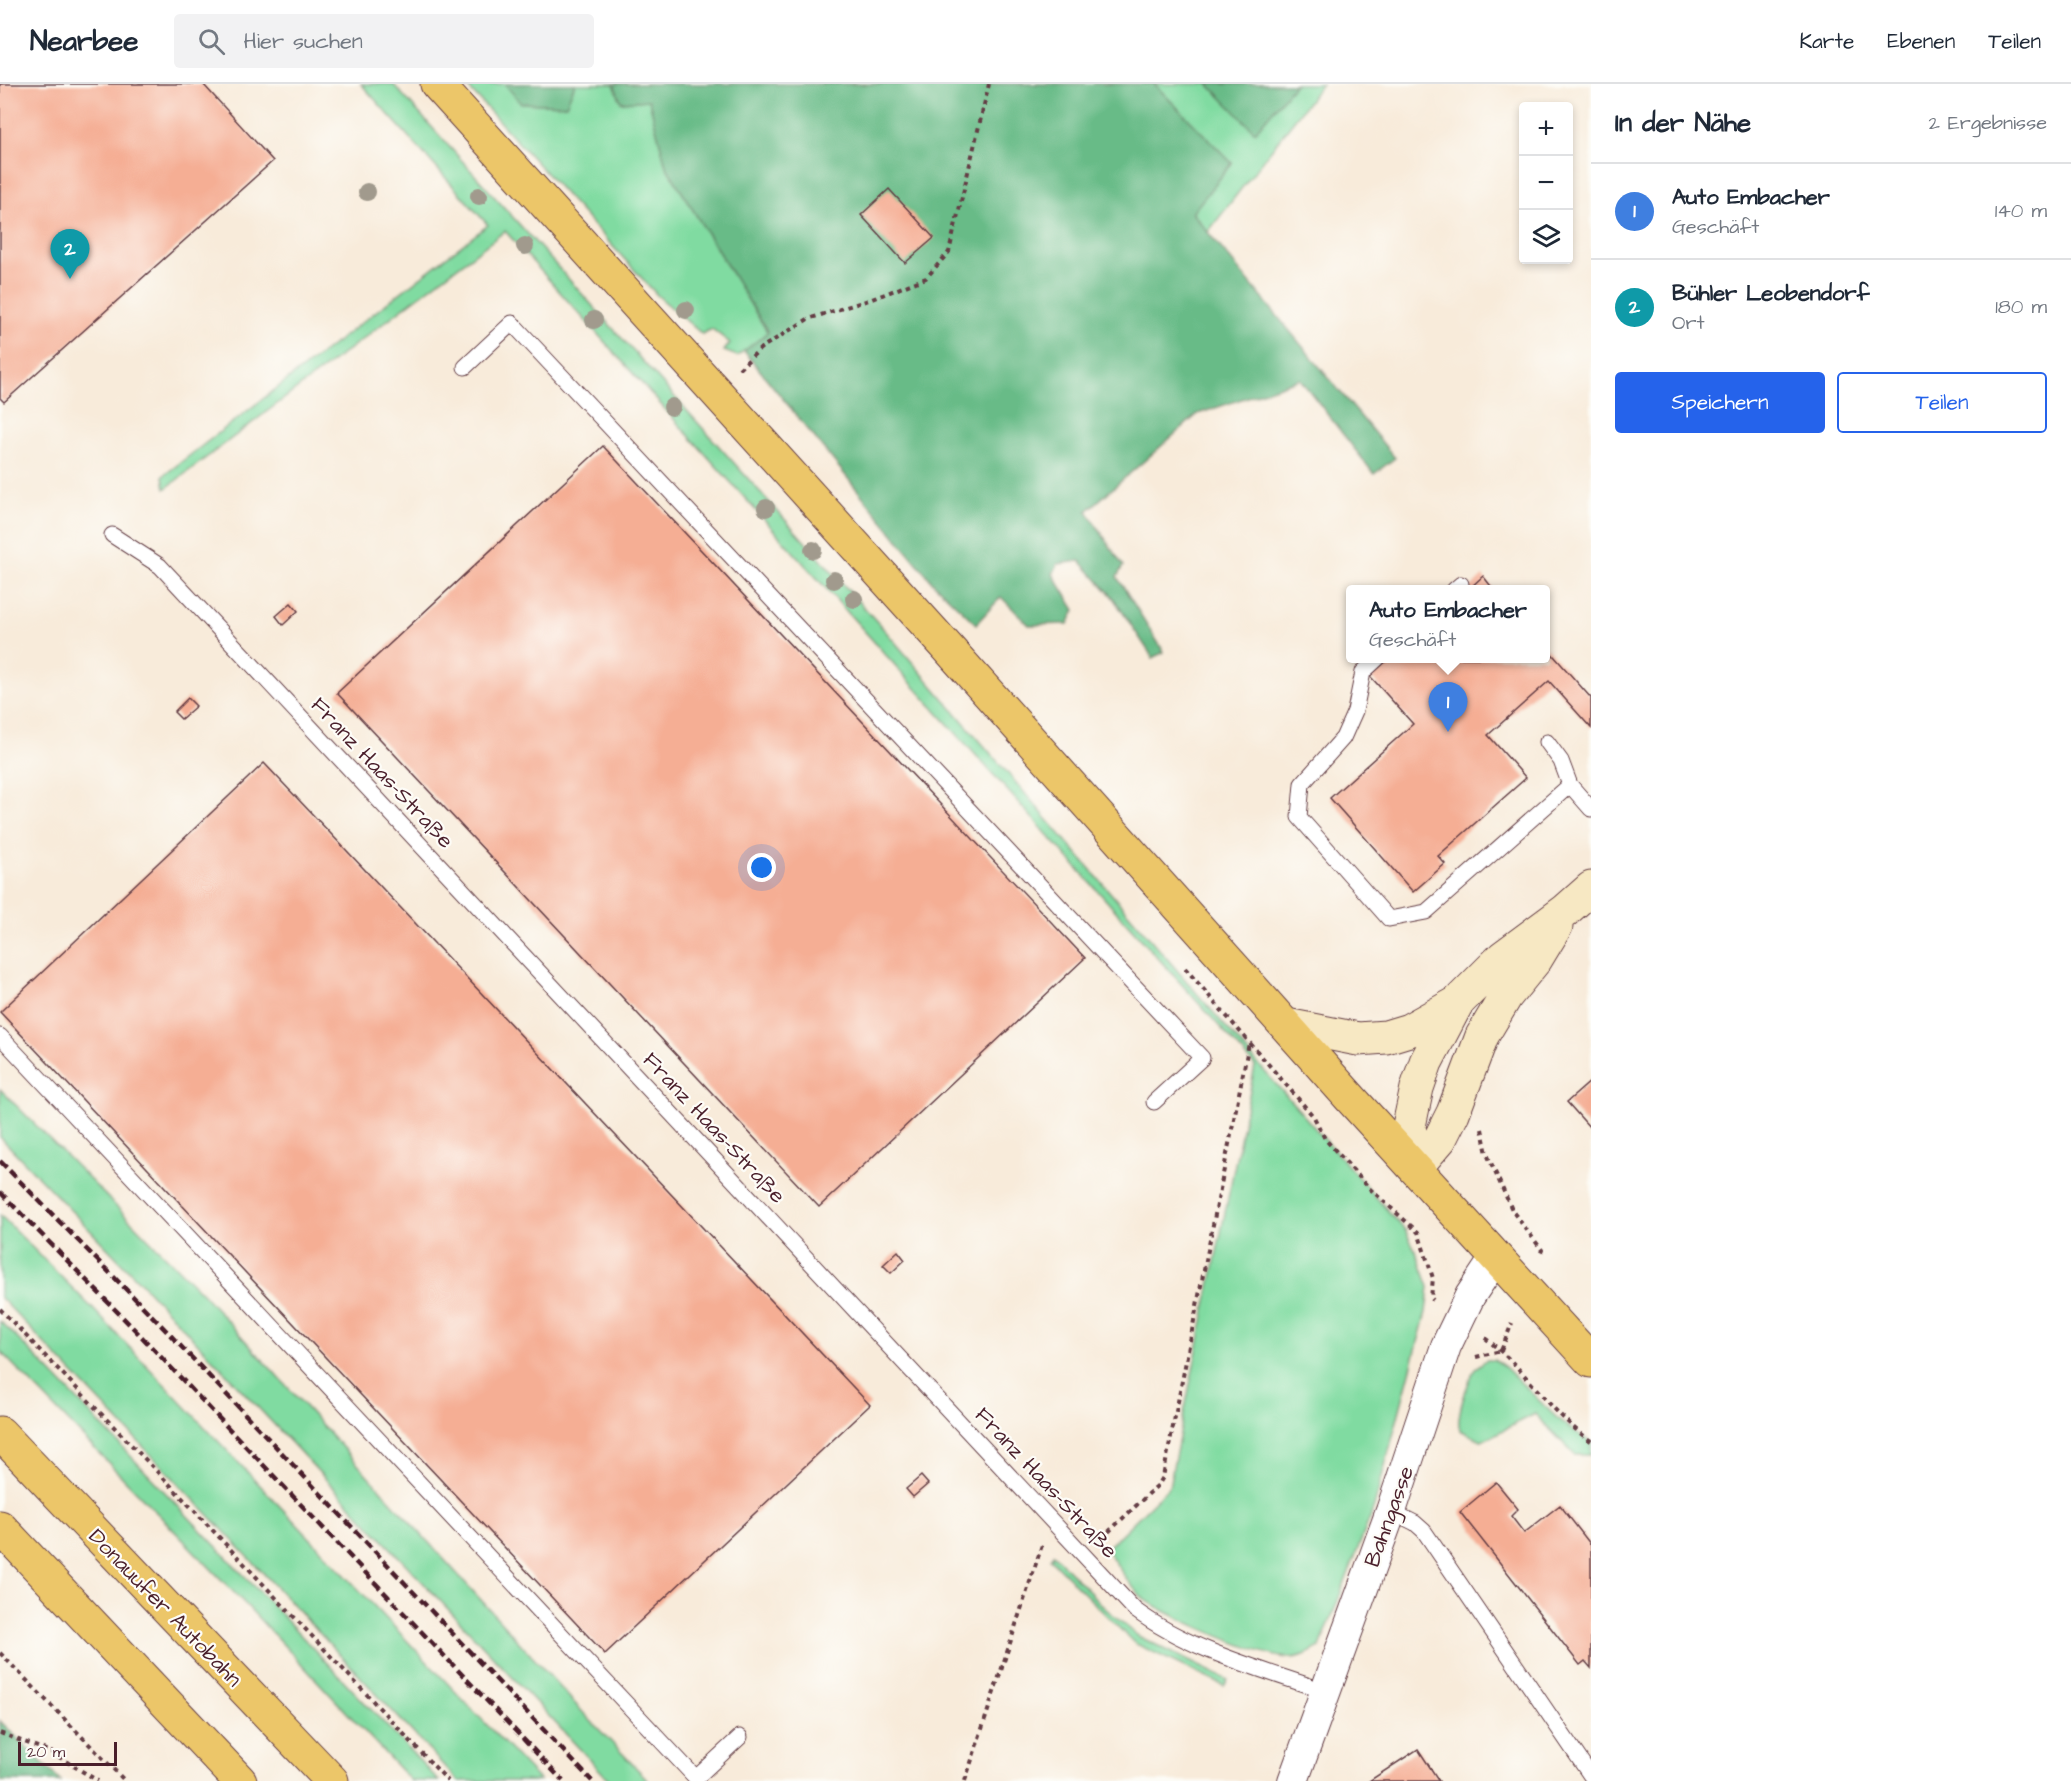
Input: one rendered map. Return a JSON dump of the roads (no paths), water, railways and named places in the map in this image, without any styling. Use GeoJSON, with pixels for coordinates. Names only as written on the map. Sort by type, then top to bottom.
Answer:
{"type":"FeatureCollection","features":[{"type":"Feature","properties":{"kind":"main road"},"geometry":{"type":"LineString","coordinates":[[437,84],[1591,1361]]}},
{"type":"Feature","properties":{"kind":"main road","name":"Donauufer Autobahn"},"geometry":{"type":"LineString","coordinates":[[0,1432],[332,1781]]}},
{"type":"Feature","properties":{"kind":"main road"},"geometry":{"type":"LineString","coordinates":[[0,1527],[240,1781]]}},
{"type":"Feature","properties":{"kind":"street"},"geometry":{"type":"LineString","coordinates":[[1286,1025],[1358,1039],[1386,1038],[1409,1030],[1457,1003],[1503,957],[1565,911],[1591,888]]}},
{"type":"Feature","properties":{"kind":"street"},"geometry":{"type":"LineString","coordinates":[[1415,1168],[1440,1139],[1453,1113],[1482,1036],[1506,996],[1536,959],[1565,911]]}},
{"type":"Feature","properties":{"kind":"street"},"geometry":{"type":"LineString","coordinates":[[1415,1168],[1409,1126],[1417,1088],[1426,1062],[1457,1003]]}},
{"type":"Feature","properties":{"kind":"street","name":"Bahngasse"},"geometry":{"type":"LineString","coordinates":[[1302,1777],[1324,1691],[1390,1511],[1446,1346],[1470,1296],[1497,1257]]}},
{"type":"Feature","properties":{"kind":"lane"},"geometry":{"type":"LineString","coordinates":[[465,367],[513,323],[1202,1058],[1154,1102]]}},
{"type":"Feature","properties":{"kind":"lane","name":"Franz Haas-Straße"},"geometry":{"type":"LineString","coordinates":[[112,535],[160,566],[1135,1610],[1153,1623],[1238,1661],[1324,1691]]}},
{"type":"Feature","properties":{"kind":"lane"},"geometry":{"type":"LineString","coordinates":[[1373,663],[1363,672],[1355,711],[1342,738],[1302,784],[1299,817],[1389,919],[1426,912],[1570,785]]}},
{"type":"Feature","properties":{"kind":"lane"},"geometry":{"type":"LineString","coordinates":[[1547,742],[1561,761],[1570,785],[1591,809]]}},
{"type":"Feature","properties":{"kind":"lane"},"geometry":{"type":"LineString","coordinates":[[0,1036],[696,1778],[740,1737]]}},
{"type":"Feature","properties":{"kind":"lane"},"geometry":{"type":"LineString","coordinates":[[1390,1511],[1414,1523],[1424,1531],[1591,1776]]}},
{"type":"Feature","properties":{"kind":"railway"},"geometry":{"type":"LineString","coordinates":[[0,1161],[158,1322],[592,1781]]}},
{"type":"Feature","properties":{"kind":"railway"},"geometry":{"type":"LineString","coordinates":[[0,1192],[142,1337],[563,1781]]}},
{"type":"Feature","properties":{"kind":"place","name":"Bühler Leobendorf"},"geometry":{"type":"Point","coordinates":[70,279]}},
{"type":"Feature","properties":{"kind":"place","name":"Auto Embacher"},"geometry":{"type":"Point","coordinates":[1448,732]}}]}
